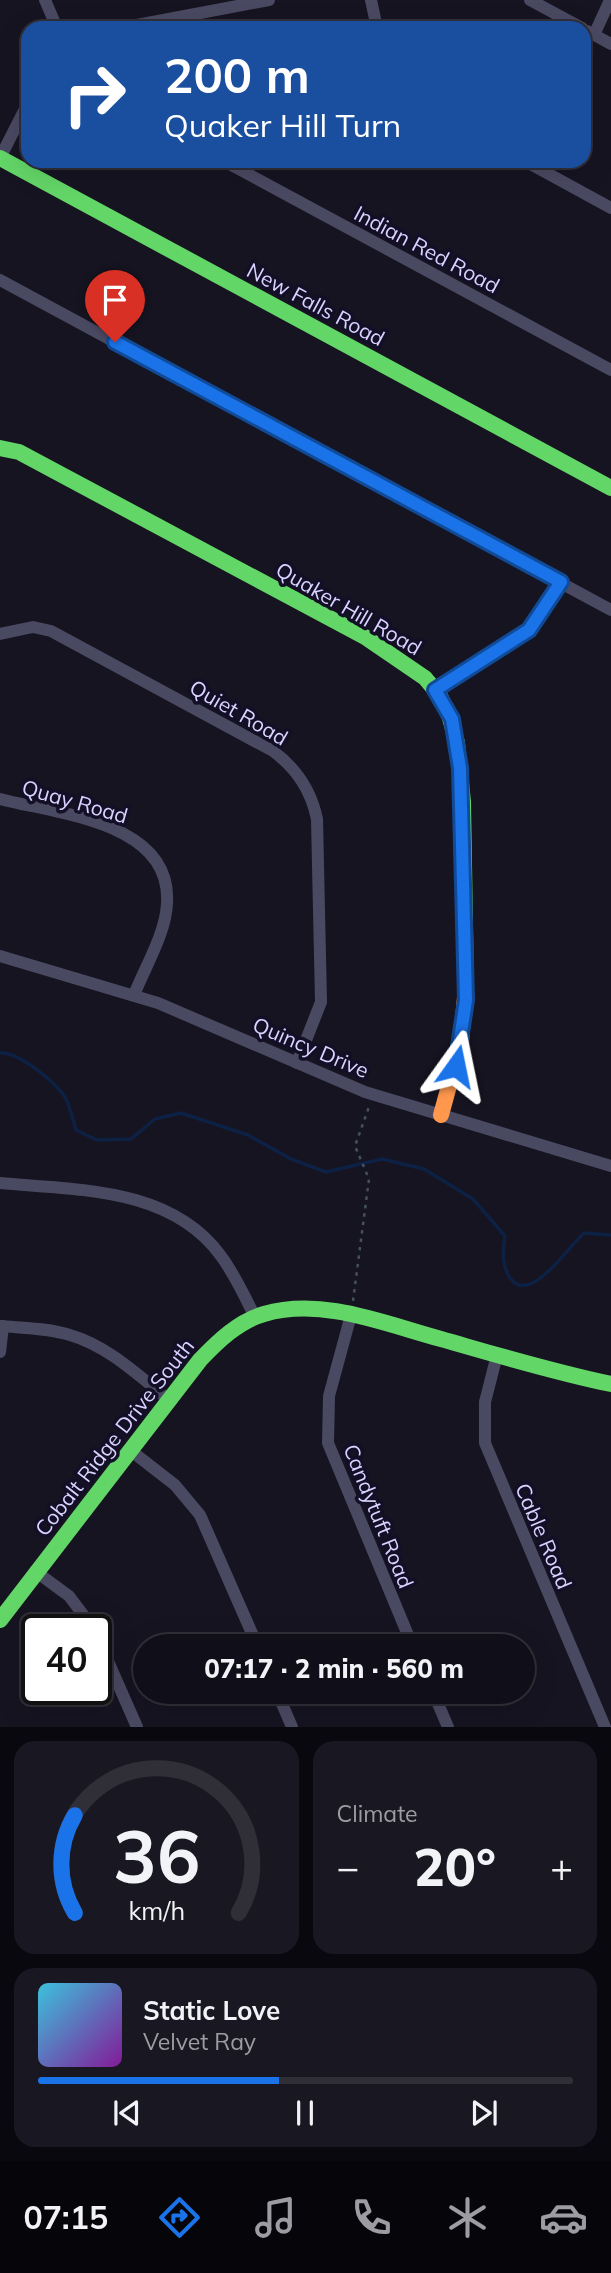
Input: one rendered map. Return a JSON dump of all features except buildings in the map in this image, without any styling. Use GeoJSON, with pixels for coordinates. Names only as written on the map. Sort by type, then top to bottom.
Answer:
{"type":"FeatureCollection","features":[{"type":"Feature","properties":{"kind":"street"},"geometry":{"type":"LineString","coordinates":[[45,0],[54,21]]}},
{"type":"Feature","properties":{"kind":"street"},"geometry":{"type":"LineString","coordinates":[[160,21],[269,0]]}},
{"type":"Feature","properties":{"kind":"street"},"geometry":{"type":"LineString","coordinates":[[371,0],[376,21]]}},
{"type":"Feature","properties":{"kind":"street"},"geometry":{"type":"LineString","coordinates":[[530,0],[569,21]]}},
{"type":"Feature","properties":{"kind":"street"},"geometry":{"type":"LineString","coordinates":[[591,26],[610,0]]}},
{"type":"Feature","properties":{"kind":"street"},"geometry":{"type":"LineString","coordinates":[[591,33],[611,44]]}},
{"type":"Feature","properties":{"kind":"street"},"geometry":{"type":"LineString","coordinates":[[0,158],[21,117]]}},
{"type":"Feature","properties":{"kind":"street","name":"New Falls Road"},"geometry":{"type":"LineString","coordinates":[[0,158],[611,488]]}},
{"type":"Feature","properties":{"kind":"street","name":"Indian Red Road"},"geometry":{"type":"LineString","coordinates":[[237,168],[611,370]]}},
{"type":"Feature","properties":{"kind":"street"},"geometry":{"type":"LineString","coordinates":[[538,168],[611,208]]}},
{"type":"Feature","properties":{"kind":"street"},"geometry":{"type":"LineString","coordinates":[[0,280],[611,610]]}},
{"type":"Feature","properties":{"kind":"street","name":"Quaker Hill Road"},"geometry":{"type":"LineString","coordinates":[[0,448],[19,452],[365,637],[406,662],[435,690],[452,719],[459,755],[466,1000],[462,1042],[441,1115]]}},
{"type":"Feature","properties":{"kind":"street"},"geometry":{"type":"LineString","coordinates":[[435,690],[529,630],[561,582]]}},
{"type":"Feature","properties":{"kind":"street","name":"Quiet Road"},"geometry":{"type":"LineString","coordinates":[[0,634],[18,628],[51,631],[272,751],[299,775],[314,802],[317,819],[322,977],[317,1017],[297,1063]]}},
{"type":"Feature","properties":{"kind":"street","name":"Quay Road"},"geometry":{"type":"LineString","coordinates":[[0,799],[118,831],[136,839],[158,863],[167,890],[167,904],[134,995]]}},
{"type":"Feature","properties":{"kind":"street","name":"Quincy Drive"},"geometry":{"type":"LineString","coordinates":[[0,956],[134,995],[373,1094],[611,1166]]}},
{"type":"Feature","properties":{"kind":"street"},"geometry":{"type":"LineString","coordinates":[[0,1183],[110,1194],[140,1200],[163,1209],[209,1242],[230,1269],[255,1317]]}},
{"type":"Feature","properties":{"kind":"street","name":"Cobalt Ridge Drive South"},"geometry":{"type":"LineString","coordinates":[[0,1620],[35,1571],[211,1348],[255,1317],[304,1308],[351,1315],[497,1356],[611,1384]]}},
{"type":"Feature","properties":{"kind":"street","name":"Candytuft Road"},"geometry":{"type":"LineString","coordinates":[[351,1315],[329,1396],[328,1443],[408,1634]]}},
{"type":"Feature","properties":{"kind":"street"},"geometry":{"type":"LineString","coordinates":[[0,1352],[1,1326],[68,1334],[83,1339],[122,1363],[169,1400]]}},
{"type":"Feature","properties":{"kind":"street","name":"Cable Road"},"geometry":{"type":"LineString","coordinates":[[497,1356],[485,1402],[485,1443],[605,1727]]}},
{"type":"Feature","properties":{"kind":"street"},"geometry":{"type":"LineString","coordinates":[[130,1450],[175,1485],[200,1515],[252,1634]]}},
{"type":"Feature","properties":{"kind":"street"},"geometry":{"type":"LineString","coordinates":[[35,1571],[69,1596],[83,1614]]}},
{"type":"Feature","properties":{"kind":"street"},"geometry":{"type":"LineString","coordinates":[[112,1670],[137,1727]]}},
{"type":"Feature","properties":{"kind":"street"},"geometry":{"type":"LineString","coordinates":[[282,1704],[292,1727]]}},
{"type":"Feature","properties":{"kind":"street"},"geometry":{"type":"LineString","coordinates":[[438,1704],[448,1727]]}},
{"type":"Feature","properties":{"kind":"path"},"geometry":{"type":"LineString","coordinates":[[351,1315],[369,1179],[355,1146],[373,1094]]}},
{"type":"Feature","properties":{"kind":"waterway"},"geometry":{"type":"LineString","coordinates":[[0,1053],[26,1062],[45,1076],[65,1097],[76,1130],[97,1140],[131,1139],[155,1119],[181,1113],[248,1135],[291,1159],[326,1172],[382,1159],[424,1169],[473,1199],[505,1236],[505,1268],[510,1278],[518,1285],[528,1285],[538,1280],[584,1233],[611,1235]]}},
{"type":"Feature","properties":{"kind":"traffic: fast"},"geometry":{"type":"LineString","coordinates":[[0,158],[611,488]]}},
{"type":"Feature","properties":{"kind":"traffic: fast"},"geometry":{"type":"LineString","coordinates":[[0,448],[19,452],[365,637],[425,678],[440,696],[457,743],[463,802],[466,986]]}},
{"type":"Feature","properties":{"kind":"traffic: fast"},"geometry":{"type":"LineString","coordinates":[[0,1620],[200,1360],[229,1332],[255,1317],[286,1310],[309,1309],[354,1314],[525,1363],[611,1384]]}},
{"type":"Feature","properties":{"kind":"traffic: slow"},"geometry":{"type":"LineString","coordinates":[[441,1115],[461,1042],[466,986]]}},
{"type":"Feature","properties":{"kind":"route"},"geometry":{"type":"LineString","coordinates":[[115,342],[561,582],[529,630],[435,690],[452,719],[460,768],[466,1014],[456,1066]]}}]}
